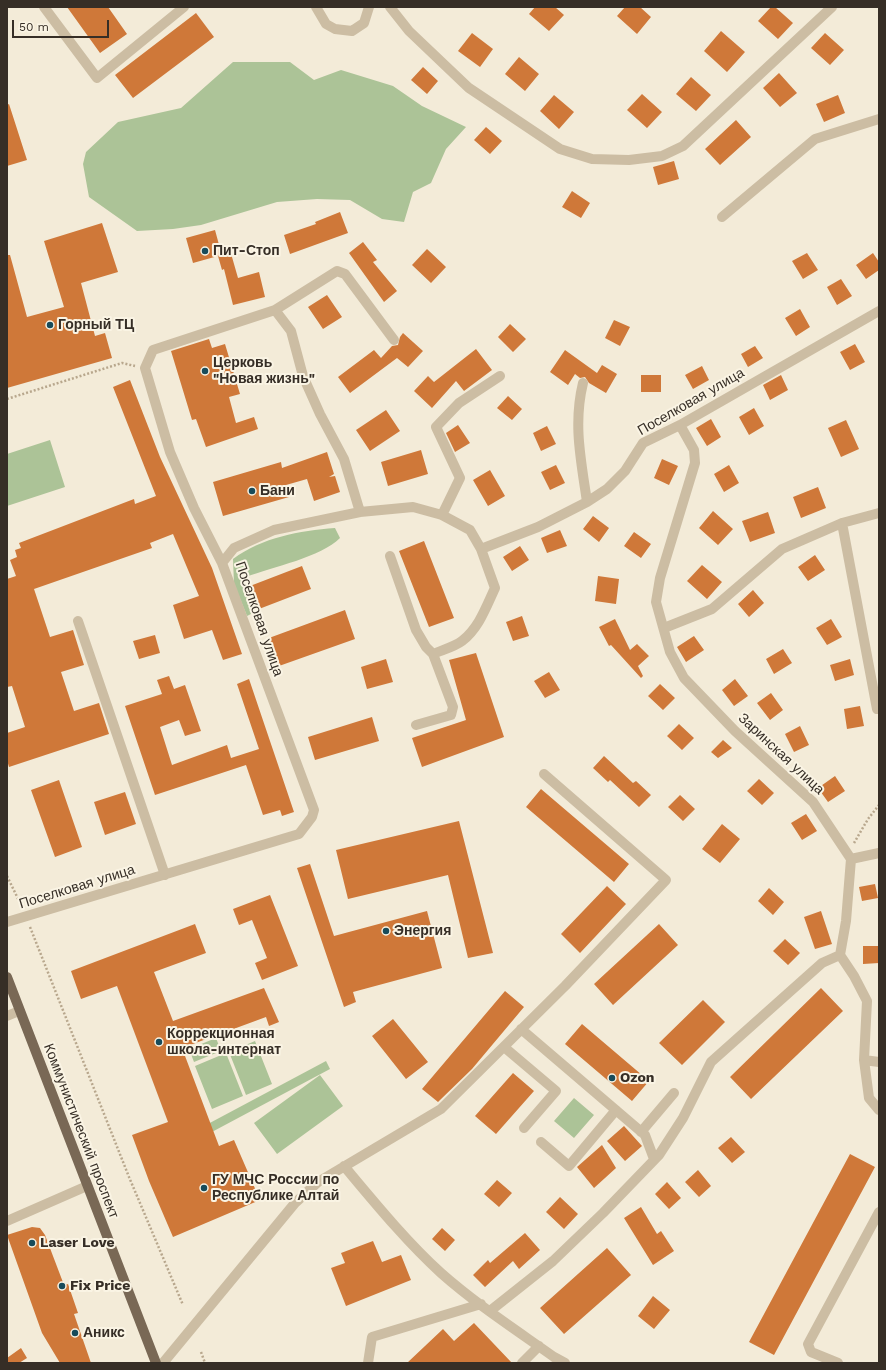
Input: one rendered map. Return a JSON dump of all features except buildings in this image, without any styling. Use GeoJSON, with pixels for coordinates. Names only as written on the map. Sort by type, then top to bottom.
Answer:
{"type":"FeatureCollection","features":[{"type":"Feature","properties":{"kind":"main road","name":"Коммунистический проспект"},"geometry":{"type":"LineString","coordinates":[[7,977],[156,1363]]}},
{"type":"Feature","properties":{"kind":"street"},"geometry":{"type":"LineString","coordinates":[[44,7],[97,78],[184,7]]}},
{"type":"Feature","properties":{"kind":"street"},"geometry":{"type":"LineString","coordinates":[[316,7],[326,24],[335,28],[352,30],[364,23],[370,7]]}},
{"type":"Feature","properties":{"kind":"street"},"geometry":{"type":"LineString","coordinates":[[390,7],[409,32],[469,88],[560,149],[592,159],[629,160],[662,156],[683,146],[832,7]]}},
{"type":"Feature","properties":{"kind":"street"},"geometry":{"type":"LineString","coordinates":[[722,217],[815,139],[879,119]]}},
{"type":"Feature","properties":{"kind":"street"},"geometry":{"type":"LineString","coordinates":[[222,563],[194,508],[170,452],[145,368],[154,350],[275,310],[337,271],[346,274],[394,340]]}},
{"type":"Feature","properties":{"kind":"street"},"geometry":{"type":"LineString","coordinates":[[275,310],[291,331],[304,376],[320,414],[344,459],[360,512]]}},
{"type":"Feature","properties":{"kind":"street","name":"Поселковая улица"},"geometry":{"type":"LineString","coordinates":[[7,922],[299,834],[312,817],[314,810],[222,563],[234,548],[274,530],[360,512],[413,507],[442,515],[470,530],[481,549],[538,527],[587,502],[607,489],[625,471],[643,443],[680,425],[879,310]]}},
{"type":"Feature","properties":{"kind":"street"},"geometry":{"type":"LineString","coordinates":[[442,515],[460,478],[436,427],[459,403],[500,376]]}},
{"type":"Feature","properties":{"kind":"street"},"geometry":{"type":"LineString","coordinates":[[583,383],[578,403],[577,437],[587,502]]}},
{"type":"Feature","properties":{"kind":"street","name":"Заринская улица"},"geometry":{"type":"LineString","coordinates":[[680,425],[694,450],[695,463],[660,578],[656,602],[670,652],[684,678],[735,731],[813,802],[849,856]]}},
{"type":"Feature","properties":{"kind":"street"},"geometry":{"type":"LineString","coordinates":[[664,628],[712,610],[782,549],[842,523],[879,513]]}},
{"type":"Feature","properties":{"kind":"street"},"geometry":{"type":"LineString","coordinates":[[842,523],[877,709]]}},
{"type":"Feature","properties":{"kind":"street"},"geometry":{"type":"LineString","coordinates":[[433,654],[461,642],[471,633],[480,619],[495,588],[481,549]]}},
{"type":"Feature","properties":{"kind":"street"},"geometry":{"type":"LineString","coordinates":[[390,556],[416,630],[426,647],[433,654],[453,707],[450,715],[416,725]]}},
{"type":"Feature","properties":{"kind":"street"},"geometry":{"type":"LineString","coordinates":[[78,621],[165,875]]}},
{"type":"Feature","properties":{"kind":"street"},"geometry":{"type":"LineString","coordinates":[[163,1363],[295,1202],[318,1182],[442,1109],[521,1028],[565,986],[666,880],[544,774]]}},
{"type":"Feature","properties":{"kind":"street"},"geometry":{"type":"LineString","coordinates":[[879,853],[849,856],[846,921],[840,955],[854,976],[867,1002],[864,1060],[869,1098],[879,1110]]}},
{"type":"Feature","properties":{"kind":"street"},"geometry":{"type":"LineString","coordinates":[[490,1310],[553,1261],[603,1213],[654,1159],[683,1118],[711,1062],[822,962],[840,955]]}},
{"type":"Feature","properties":{"kind":"street"},"geometry":{"type":"LineString","coordinates":[[7,1016],[19,1011]]}},
{"type":"Feature","properties":{"kind":"street"},"geometry":{"type":"LineString","coordinates":[[521,1028],[645,1135],[654,1159]]}},
{"type":"Feature","properties":{"kind":"street"},"geometry":{"type":"LineString","coordinates":[[504,1047],[556,1091],[524,1128]]}},
{"type":"Feature","properties":{"kind":"street"},"geometry":{"type":"LineString","coordinates":[[864,1060],[879,1062]]}},
{"type":"Feature","properties":{"kind":"street"},"geometry":{"type":"LineString","coordinates":[[641,1132],[674,1093]]}},
{"type":"Feature","properties":{"kind":"street"},"geometry":{"type":"LineString","coordinates":[[541,1142],[568,1166],[616,1110]]}},
{"type":"Feature","properties":{"kind":"street"},"geometry":{"type":"LineString","coordinates":[[344,1166],[383,1212],[441,1273],[481,1304],[565,1363]]}},
{"type":"Feature","properties":{"kind":"street"},"geometry":{"type":"LineString","coordinates":[[7,1221],[88,1186]]}},
{"type":"Feature","properties":{"kind":"street"},"geometry":{"type":"LineString","coordinates":[[838,1363],[811,1352],[808,1344],[879,1212]]}},
{"type":"Feature","properties":{"kind":"street"},"geometry":{"type":"LineString","coordinates":[[368,1363],[372,1337],[481,1304]]}},
{"type":"Feature","properties":{"kind":"street"},"geometry":{"type":"LineString","coordinates":[[522,1363],[539,1346]]}},
{"type":"Feature","properties":{"kind":"path"},"geometry":{"type":"LineString","coordinates":[[7,399],[122,363],[145,368]]}},
{"type":"Feature","properties":{"kind":"path"},"geometry":{"type":"LineString","coordinates":[[849,856],[868,819],[879,805]]}},
{"type":"Feature","properties":{"kind":"path"},"geometry":{"type":"LineString","coordinates":[[7,876],[26,917],[129,1177],[182,1305]]}},
{"type":"Feature","properties":{"kind":"path"},"geometry":{"type":"LineString","coordinates":[[201,1352],[205,1363]]}},
{"type":"Feature","properties":{"kind":"green space"},"geometry":{"type":"Polygon","coordinates":[[[233,62],[290,62],[314,80],[341,70],[393,86],[422,106],[466,127],[446,149],[431,183],[413,192],[404,222],[382,219],[350,200],[317,199],[277,202],[201,225],[173,229],[137,231],[89,197],[83,164],[86,152],[118,122],[181,108],[233,62]]]}},
{"type":"Feature","properties":{"kind":"green space"},"geometry":{"type":"Polygon","coordinates":[[[50,440],[65,487],[7,506],[7,454],[50,440]]]}},
{"type":"Feature","properties":{"kind":"green space"},"geometry":{"type":"Polygon","coordinates":[[[335,528],[340,538],[332,545],[296,561],[246,577],[255,612],[247,616],[234,584],[233,559],[257,545],[282,536],[335,528]]]}},
{"type":"Feature","properties":{"kind":"green space"},"geometry":{"type":"Polygon","coordinates":[[[216,1038],[221,1051],[194,1062],[189,1049],[216,1038]]]}},
{"type":"Feature","properties":{"kind":"green space"},"geometry":{"type":"Polygon","coordinates":[[[255,1041],[272,1084],[246,1095],[229,1052],[255,1041]]]}},
{"type":"Feature","properties":{"kind":"green space"},"geometry":{"type":"Polygon","coordinates":[[[226,1053],[243,1096],[212,1109],[195,1066],[226,1053]]]}},
{"type":"Feature","properties":{"kind":"green space"},"geometry":{"type":"Polygon","coordinates":[[[326,1061],[330,1069],[195,1141],[191,1133],[326,1061]]]}},
{"type":"Feature","properties":{"kind":"green space"},"geometry":{"type":"Polygon","coordinates":[[[320,1075],[343,1106],[277,1154],[254,1123],[320,1075]]]}},
{"type":"Feature","properties":{"kind":"green space"},"geometry":{"type":"Polygon","coordinates":[[[574,1098],[594,1115],[574,1138],[554,1121],[574,1098]]]}},
{"type":"Feature","properties":{"kind":"place","name":"Пит-Стоп"},"geometry":{"type":"Point","coordinates":[205,251]}},
{"type":"Feature","properties":{"kind":"place","name":"Горный ТЦ"},"geometry":{"type":"Point","coordinates":[50,325]}},
{"type":"Feature","properties":{"kind":"place","name":"Церковь \"Новая жизнь\""},"geometry":{"type":"Point","coordinates":[205,371]}},
{"type":"Feature","properties":{"kind":"place","name":"Бани"},"geometry":{"type":"Point","coordinates":[252,491]}},
{"type":"Feature","properties":{"kind":"place","name":"Энергия"},"geometry":{"type":"Point","coordinates":[386,931]}},
{"type":"Feature","properties":{"kind":"place","name":"Коррекционная школа-интернат"},"geometry":{"type":"Point","coordinates":[159,1042]}},
{"type":"Feature","properties":{"kind":"place","name":"Ozon"},"geometry":{"type":"Point","coordinates":[612,1078]}},
{"type":"Feature","properties":{"kind":"place","name":"ГУ МЧС России по Республике Алтай"},"geometry":{"type":"Point","coordinates":[204,1188]}},
{"type":"Feature","properties":{"kind":"place","name":"Laser Love"},"geometry":{"type":"Point","coordinates":[32,1243]}},
{"type":"Feature","properties":{"kind":"place","name":"Fix Price"},"geometry":{"type":"Point","coordinates":[62,1286]}},
{"type":"Feature","properties":{"kind":"place","name":"Аникс"},"geometry":{"type":"Point","coordinates":[75,1333]}}]}
